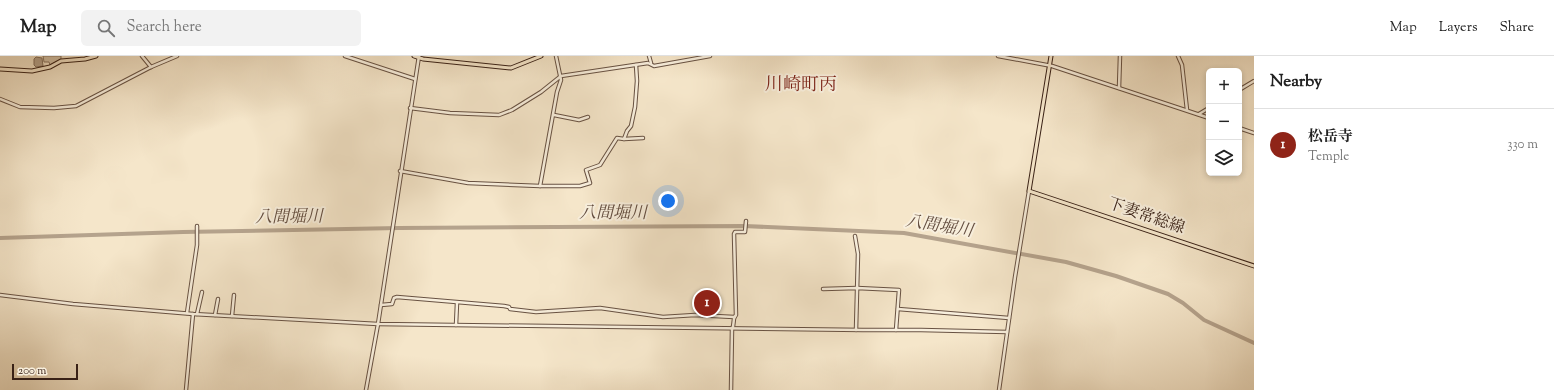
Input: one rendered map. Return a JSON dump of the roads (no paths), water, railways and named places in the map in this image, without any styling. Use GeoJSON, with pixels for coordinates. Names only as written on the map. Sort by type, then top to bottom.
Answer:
{"type":"FeatureCollection","features":[{"type":"Feature","properties":{"kind":"main road"},"geometry":{"type":"LineString","coordinates":[[0,69],[32,71],[50,67],[61,61],[85,59],[96,56]]}},
{"type":"Feature","properties":{"kind":"main road"},"geometry":{"type":"LineString","coordinates":[[414,56],[511,68],[541,56]]}},
{"type":"Feature","properties":{"kind":"main road"},"geometry":{"type":"LineString","coordinates":[[1029,191],[1051,56]]}},
{"type":"Feature","properties":{"kind":"main road","name":"下妻常総線"},"geometry":{"type":"LineString","coordinates":[[1029,191],[1254,266]]}},
{"type":"Feature","properties":{"kind":"street"},"geometry":{"type":"LineString","coordinates":[[142,56],[151,67]]}},
{"type":"Feature","properties":{"kind":"street"},"geometry":{"type":"LineString","coordinates":[[0,99],[20,107],[54,108],[76,106],[151,67],[177,56]]}},
{"type":"Feature","properties":{"kind":"street"},"geometry":{"type":"LineString","coordinates":[[345,56],[415,80]]}},
{"type":"Feature","properties":{"kind":"street"},"geometry":{"type":"LineString","coordinates":[[540,186],[561,76],[556,56]]}},
{"type":"Feature","properties":{"kind":"street"},"geometry":{"type":"LineString","coordinates":[[649,56],[651,63]]}},
{"type":"Feature","properties":{"kind":"street"},"geometry":{"type":"LineString","coordinates":[[410,108],[450,113],[499,115],[512,110],[541,92],[561,76],[651,63],[654,66],[710,56]]}},
{"type":"Feature","properties":{"kind":"street"},"geometry":{"type":"LineString","coordinates":[[998,56],[1050,66],[1206,117]]}},
{"type":"Feature","properties":{"kind":"street"},"geometry":{"type":"LineString","coordinates":[[1118,88],[1120,56]]}},
{"type":"Feature","properties":{"kind":"street"},"geometry":{"type":"LineString","coordinates":[[1178,56],[1182,65],[1186,110]]}},
{"type":"Feature","properties":{"kind":"street"},"geometry":{"type":"LineString","coordinates":[[366,390],[378,324],[418,57]]}},
{"type":"Feature","properties":{"kind":"street"},"geometry":{"type":"LineString","coordinates":[[624,139],[631,126],[635,107],[638,81],[636,65]]}},
{"type":"Feature","properties":{"kind":"street"},"geometry":{"type":"LineString","coordinates":[[1242,88],[1254,82]]}},
{"type":"Feature","properties":{"kind":"street"},"geometry":{"type":"LineString","coordinates":[[1199,114],[1206,110]]}},
{"type":"Feature","properties":{"kind":"street"},"geometry":{"type":"LineString","coordinates":[[554,115],[579,120],[588,117]]}},
{"type":"Feature","properties":{"kind":"street"},"geometry":{"type":"LineString","coordinates":[[1242,129],[1254,133]]}},
{"type":"Feature","properties":{"kind":"street"},"geometry":{"type":"LineString","coordinates":[[400,171],[468,183],[580,186],[590,183],[586,170],[600,165],[617,138],[643,138]]}},
{"type":"Feature","properties":{"kind":"street"},"geometry":{"type":"LineString","coordinates":[[999,390],[1029,191]]}},
{"type":"Feature","properties":{"kind":"street"},"geometry":{"type":"LineString","coordinates":[[731,390],[732,329],[734,326],[734,317],[736,315],[734,234],[735,232],[745,232],[746,221]]}},
{"type":"Feature","properties":{"kind":"street"},"geometry":{"type":"LineString","coordinates":[[187,313],[191,289],[197,227]]}},
{"type":"Feature","properties":{"kind":"street"},"geometry":{"type":"LineString","coordinates":[[855,236],[858,254],[856,330]]}},
{"type":"Feature","properties":{"kind":"street"},"geometry":{"type":"LineString","coordinates":[[822,289],[858,288],[900,290],[896,330]]}},
{"type":"Feature","properties":{"kind":"street"},"geometry":{"type":"LineString","coordinates":[[197,314],[202,292]]}},
{"type":"Feature","properties":{"kind":"street"},"geometry":{"type":"LineString","coordinates":[[0,295],[73,304],[193,314],[378,324],[1007,332]]}},
{"type":"Feature","properties":{"kind":"street"},"geometry":{"type":"LineString","coordinates":[[232,316],[234,296]]}},
{"type":"Feature","properties":{"kind":"street"},"geometry":{"type":"LineString","coordinates":[[381,304],[392,304],[394,298],[397,297],[504,306],[510,307],[510,309],[536,312],[588,308],[650,314],[663,317],[695,315],[734,317]]}},
{"type":"Feature","properties":{"kind":"street"},"geometry":{"type":"LineString","coordinates":[[215,315],[218,299]]}},
{"type":"Feature","properties":{"kind":"street"},"geometry":{"type":"LineString","coordinates":[[456,325],[457,303]]}},
{"type":"Feature","properties":{"kind":"street"},"geometry":{"type":"LineString","coordinates":[[898,309],[1009,318]]}},
{"type":"Feature","properties":{"kind":"street"},"geometry":{"type":"LineString","coordinates":[[186,390],[193,314]]}},
{"type":"Feature","properties":{"kind":"waterway","name":"八間堀川"},"geometry":{"type":"LineString","coordinates":[[0,238],[183,232],[399,228],[744,226],[904,233],[1066,262],[1116,276],[1168,294],[1183,303],[1204,320],[1254,343]]}},
{"type":"Feature","properties":{"kind":"place","name":"松岳寺"},"geometry":{"type":"Point","coordinates":[707,303]}},
{"type":"Feature","properties":{"kind":"district","name":"川崎町丙"},"geometry":{"type":"Point","coordinates":[801,86]}}]}
